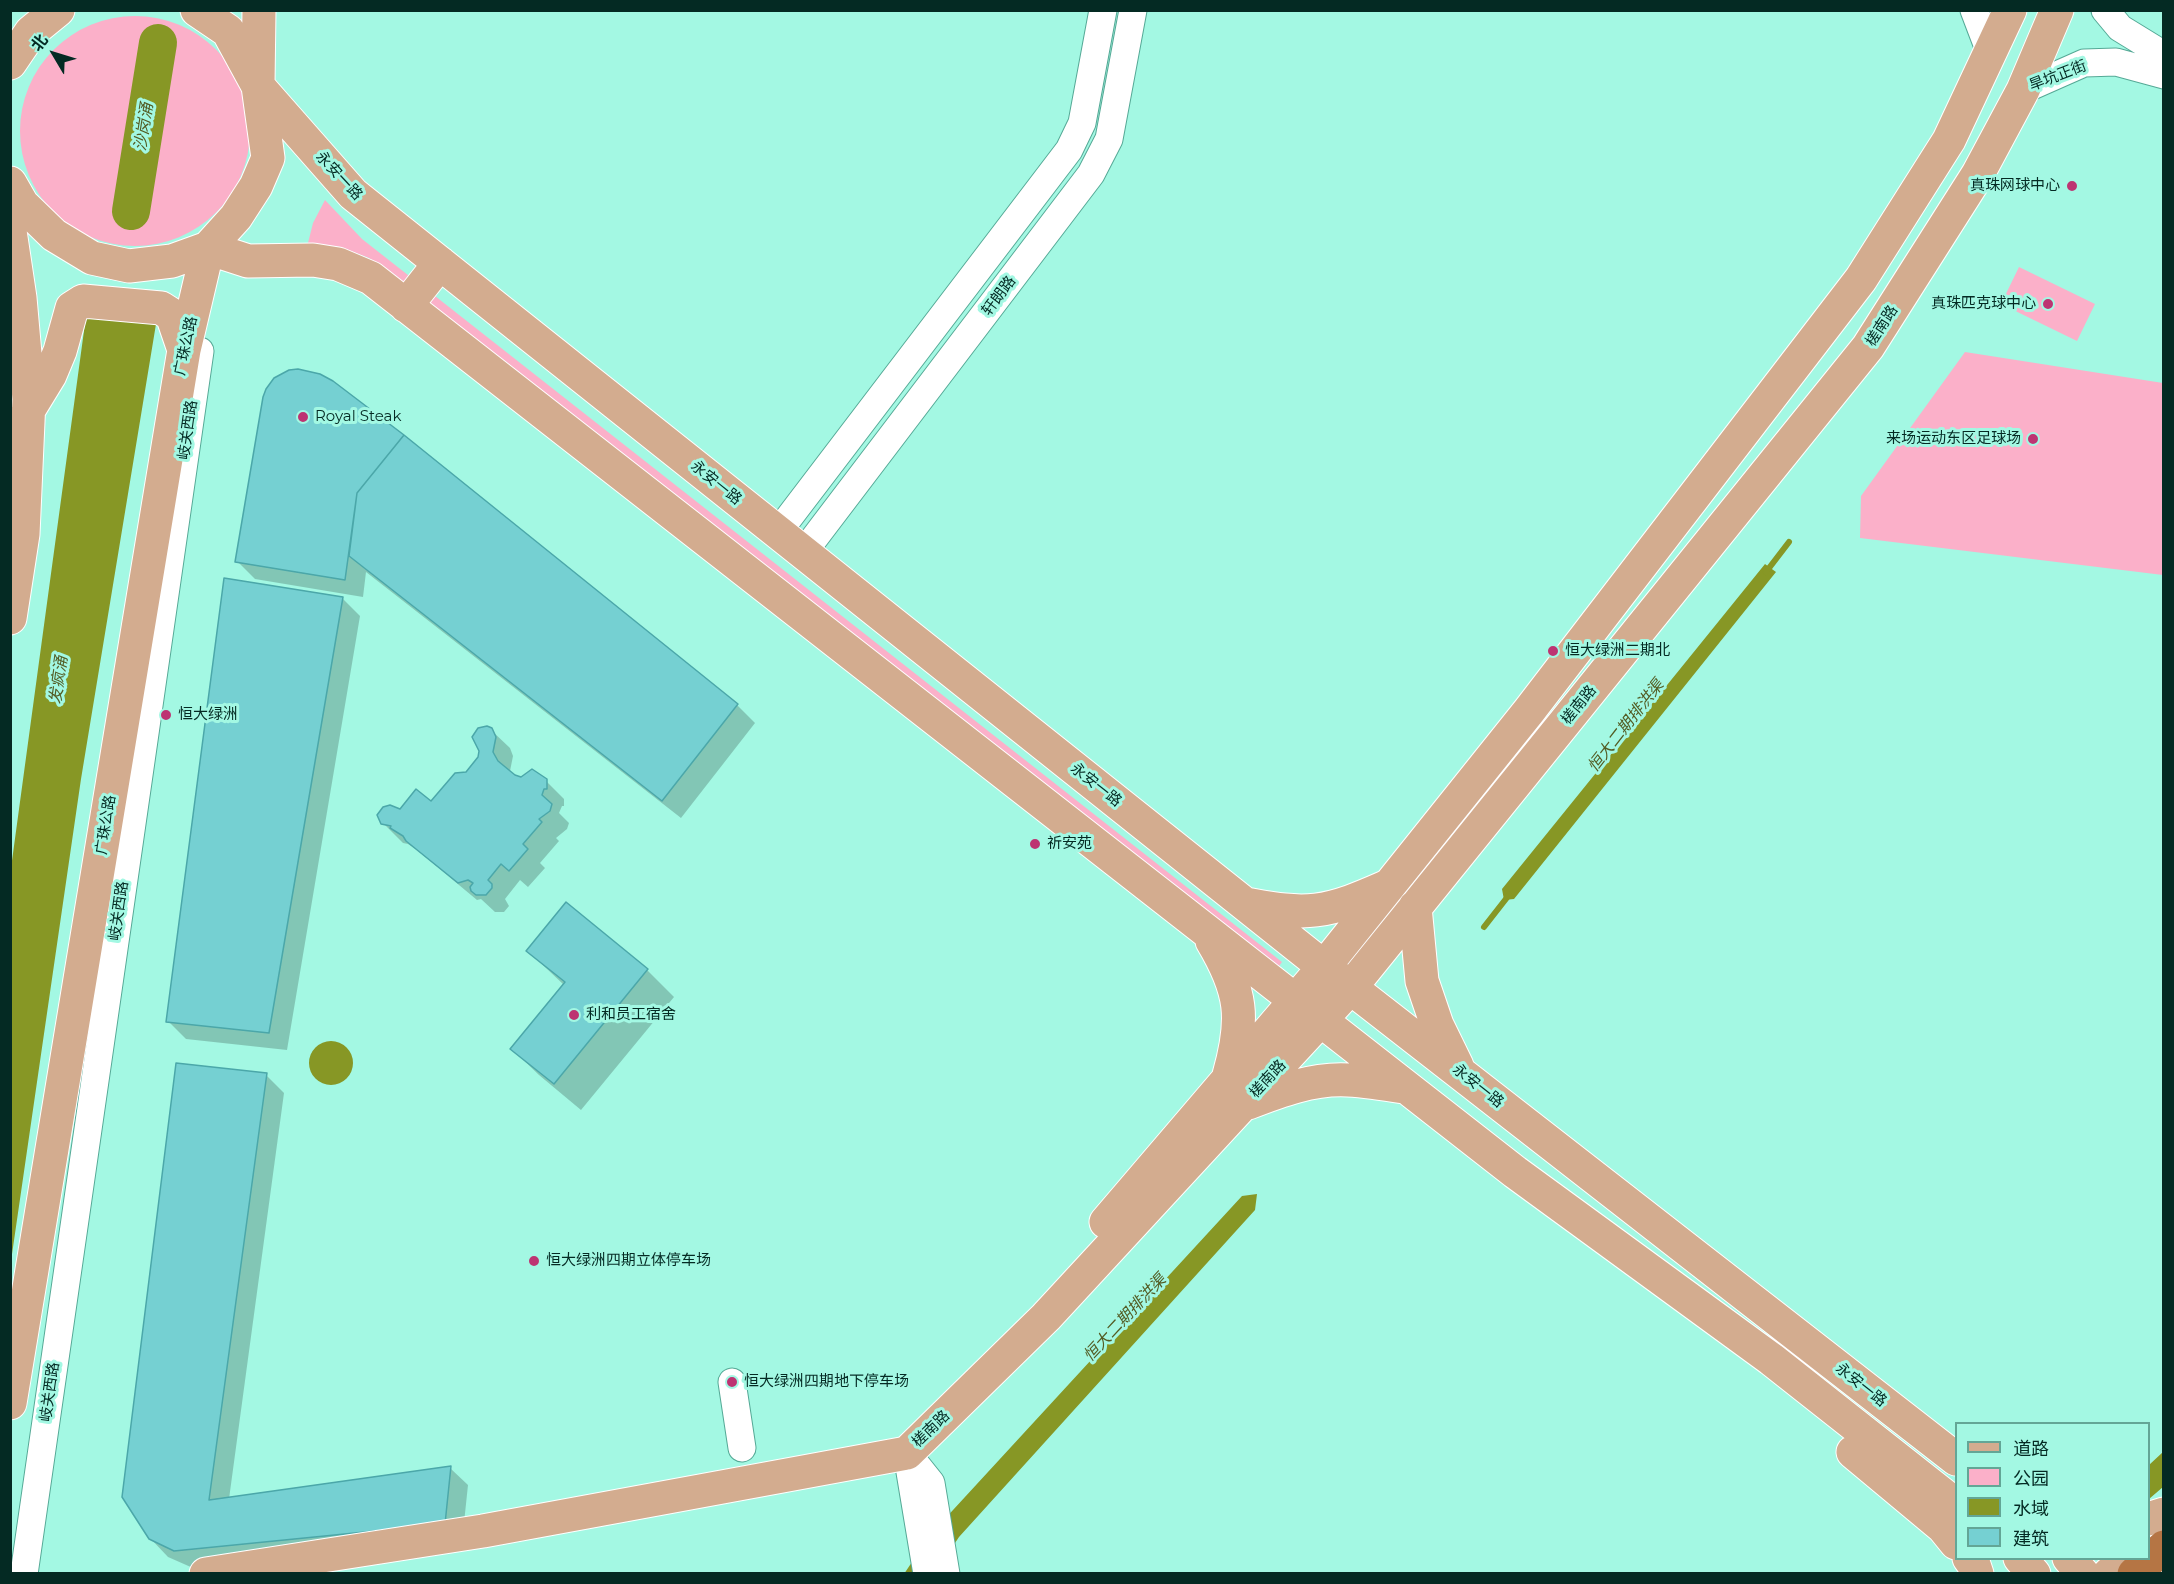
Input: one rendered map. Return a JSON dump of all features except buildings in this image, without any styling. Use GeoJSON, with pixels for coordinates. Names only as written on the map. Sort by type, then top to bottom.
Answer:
{"type":"FeatureCollection","features":[{"type":"Feature","properties":{"kind":"highway"},"geometry":{"type":"LineString","coordinates":[[2150,1559],[2163,1547]]}},
{"type":"Feature","properties":{"kind":"highway"},"geometry":{"type":"LineString","coordinates":[[2134,1574],[2149,1560]]}},
{"type":"Feature","properties":{"kind":"highway"},"geometry":{"type":"LineString","coordinates":[[2154,1574],[2163,1566]]}},
{"type":"Feature","properties":{"kind":"main road"},"geometry":{"type":"LineString","coordinates":[[10,63],[30,32],[58,10]]}},
{"type":"Feature","properties":{"kind":"main road"},"geometry":{"type":"LineString","coordinates":[[197,10],[228,31],[258,86]]}},
{"type":"Feature","properties":{"kind":"main road"},"geometry":{"type":"LineString","coordinates":[[10,183],[21,204],[54,235],[92,258],[129,266],[172,261],[208,248],[236,217],[256,186],[268,158],[258,86],[259,10]]}},
{"type":"Feature","properties":{"kind":"main road","name":"槎南路"},"geometry":{"type":"LineString","coordinates":[[1235,1093],[1296,1001],[1529,711],[1861,279],[1949,140],[2010,10]]}},
{"type":"Feature","properties":{"kind":"main road","name":"槎南路"},"geometry":{"type":"LineString","coordinates":[[907,1453],[1235,1093],[1321,1021],[1351,987],[1868,348],[1978,174],[2023,90],[2056,10]]}},
{"type":"Feature","properties":{"kind":"main road","name":"永安一路"},"geometry":{"type":"LineString","coordinates":[[258,86],[353,194],[1324,967],[1955,1459]]}},
{"type":"Feature","properties":{"kind":"main road"},"geometry":{"type":"LineString","coordinates":[[10,231],[21,302],[28,411],[23,534],[10,618]]}},
{"type":"Feature","properties":{"kind":"main road"},"geometry":{"type":"LineString","coordinates":[[208,248],[248,261],[313,260],[338,264],[371,279],[1404,1087],[1515,1172],[1771,1359],[1955,1503]]}},
{"type":"Feature","properties":{"kind":"main road","name":"广珠公路"},"geometry":{"type":"LineString","coordinates":[[10,1403],[184,350],[208,248]]}},
{"type":"Feature","properties":{"kind":"main road"},"geometry":{"type":"LineString","coordinates":[[406,306],[440,263]]}},
{"type":"Feature","properties":{"kind":"main road"},"geometry":{"type":"LineString","coordinates":[[28,411],[50,375],[60,351],[72,308],[83,302],[161,308],[168,311],[172,315],[184,350]]}},
{"type":"Feature","properties":{"kind":"main road"},"geometry":{"type":"LineString","coordinates":[[1798,361],[1834,390]]}},
{"type":"Feature","properties":{"kind":"main road"},"geometry":{"type":"LineString","coordinates":[[1245,904],[1284,910],[1316,910],[1353,900],[1389,885]]}},
{"type":"Feature","properties":{"kind":"main road"},"geometry":{"type":"LineString","coordinates":[[1415,908],[1422,981],[1437,1024],[1460,1072]]}},
{"type":"Feature","properties":{"kind":"main road"},"geometry":{"type":"LineString","coordinates":[[1206,932],[1228,971],[1236,992],[1240,1020],[1236,1051],[1235,1093],[1283,1090],[1314,1082],[1347,1080],[1404,1087]]}},
{"type":"Feature","properties":{"kind":"main road"},"geometry":{"type":"LineString","coordinates":[[1515,1172],[1578,1234],[1880,1474],[1943,1527],[1955,1542]]}},
{"type":"Feature","properties":{"kind":"main road"},"geometry":{"type":"LineString","coordinates":[[1624,1200],[1833,1335],[1955,1430]]}},
{"type":"Feature","properties":{"kind":"main road"},"geometry":{"type":"LineString","coordinates":[[206,1574],[483,1531],[907,1453]]}},
{"type":"Feature","properties":{"kind":"main road"},"geometry":{"type":"LineString","coordinates":[[2150,1539],[2163,1529]]}},
{"type":"Feature","properties":{"kind":"main road"},"geometry":{"type":"LineString","coordinates":[[1970,1560],[1977,1574]]}},
{"type":"Feature","properties":{"kind":"main road"},"geometry":{"type":"LineString","coordinates":[[2022,1560],[2034,1574]]}},
{"type":"Feature","properties":{"kind":"main road"},"geometry":{"type":"LineString","coordinates":[[2071,1560],[2083,1574]]}},
{"type":"Feature","properties":{"kind":"main road"},"geometry":{"type":"LineString","coordinates":[[2109,1574],[2126,1560]]}},
{"type":"Feature","properties":{"kind":"street"},"geometry":{"type":"LineString","coordinates":[[778,532],[1069,150],[1082,123],[1102,10]]}},
{"type":"Feature","properties":{"kind":"street","name":"轩朗路"},"geometry":{"type":"LineString","coordinates":[[803,553],[1091,174],[1109,139],[1133,10]]}},
{"type":"Feature","properties":{"kind":"street"},"geometry":{"type":"LineString","coordinates":[[1974,10],[1990,52]]}},
{"type":"Feature","properties":{"kind":"street"},"geometry":{"type":"LineString","coordinates":[[2105,10],[2120,28],[2163,56]]}},
{"type":"Feature","properties":{"kind":"street","name":"旱坑正街"},"geometry":{"type":"LineString","coordinates":[[2023,90],[2084,63],[2116,62],[2163,75]]}},
{"type":"Feature","properties":{"kind":"street","name":"岐关西路"},"geometry":{"type":"LineString","coordinates":[[24,1574],[200,352],[213,289],[208,248]]}},
{"type":"Feature","properties":{"kind":"street"},"geometry":{"type":"LineString","coordinates":[[732,1382],[742,1448]]}},
{"type":"Feature","properties":{"kind":"street"},"geometry":{"type":"LineString","coordinates":[[907,1453],[927,1574]]}},
{"type":"Feature","properties":{"kind":"street"},"geometry":{"type":"LineString","coordinates":[[907,1453],[932,1483],[946,1574]]}},
{"type":"Feature","properties":{"kind":"green space"},"geometry":{"type":"Polygon","coordinates":[[[135,16],[179,25],[208,42],[224,58],[245,98],[250,131],[241,175],[224,204],[208,220],[168,241],[135,246],[91,237],[62,220],[46,204],[25,164],[20,131],[29,87],[46,58],[62,42],[102,21],[135,16]]]}},
{"type":"Feature","properties":{"kind":"green space"},"geometry":{"type":"Polygon","coordinates":[[[325,200],[362,239],[413,279],[405,287],[369,258],[340,247],[308,243],[313,223],[325,200]]]}},
{"type":"Feature","properties":{"kind":"green space","name":"真珠匹克球中心"},"geometry":{"type":"Polygon","coordinates":[[[2019,267],[2095,304],[2077,341],[2001,304],[2019,267]]]}},
{"type":"Feature","properties":{"kind":"green space"},"geometry":{"type":"Polygon","coordinates":[[[426,295],[435,296],[1282,962],[1274,973],[432,310],[426,295]]]}},
{"type":"Feature","properties":{"kind":"green space","name":"来场运动东区足球场"},"geometry":{"type":"Polygon","coordinates":[[[1965,352],[2163,383],[2163,575],[1860,538],[1861,496],[1965,352]]]}},
{"type":"Feature","properties":{"kind":"water","name":"发疯涌"},"geometry":{"type":"Polygon","coordinates":[[[86,316],[156,324],[81,779],[11,1261],[11,868],[86,316]]]}},
{"type":"Feature","properties":{"kind":"water"},"geometry":{"type":"Polygon","coordinates":[[[1765,564],[1776,572],[1514,899],[1504,900],[1502,889],[1765,564]]]}},
{"type":"Feature","properties":{"kind":"water"},"geometry":{"type":"Polygon","coordinates":[[[331,1041],[346,1048],[353,1063],[346,1078],[331,1085],[316,1078],[309,1063],[316,1048],[331,1041]]]}},
{"type":"Feature","properties":{"kind":"water"},"geometry":{"type":"Polygon","coordinates":[[[1257,1194],[1255,1210],[959,1537],[935,1573],[904,1574],[930,1535],[1242,1196],[1257,1194]]]}},
{"type":"Feature","properties":{"kind":"water"},"geometry":{"type":"Polygon","coordinates":[[[2163,1452],[2163,1487],[2150,1498],[2150,1464],[2163,1452]]]}},
{"type":"Feature","properties":{"kind":"waterway","name":"沙岗涌"},"geometry":{"type":"LineString","coordinates":[[131,211],[158,43]]}},
{"type":"Feature","properties":{"kind":"waterway","name":"恒大二期排洪渠"},"geometry":{"type":"LineString","coordinates":[[1766,572],[1789,542]]}},
{"type":"Feature","properties":{"kind":"waterway","name":"恒大二期排洪渠"},"geometry":{"type":"LineString","coordinates":[[1484,927],[1509,895]]}},
{"type":"Feature","properties":{"kind":"place","name":"真珠网球中心"},"geometry":{"type":"Point","coordinates":[2072,186]}},
{"type":"Feature","properties":{"kind":"place","name":"真珠匹克球中心"},"geometry":{"type":"Point","coordinates":[2048,304]}},
{"type":"Feature","properties":{"kind":"place","name":"Royal Steak"},"geometry":{"type":"Point","coordinates":[303,417]}},
{"type":"Feature","properties":{"kind":"place","name":"来场运动东区足球场"},"geometry":{"type":"Point","coordinates":[2033,439]}},
{"type":"Feature","properties":{"kind":"place","name":"恒大绿洲二期北"},"geometry":{"type":"Point","coordinates":[1553,651]}},
{"type":"Feature","properties":{"kind":"place","name":"恒大绿洲"},"geometry":{"type":"Point","coordinates":[166,715]}},
{"type":"Feature","properties":{"kind":"place","name":"祈安苑"},"geometry":{"type":"Point","coordinates":[1035,844]}},
{"type":"Feature","properties":{"kind":"place","name":"利和员工宿舍"},"geometry":{"type":"Point","coordinates":[574,1015]}},
{"type":"Feature","properties":{"kind":"place","name":"恒大绿洲四期立体停车场"},"geometry":{"type":"Point","coordinates":[534,1261]}},
{"type":"Feature","properties":{"kind":"place","name":"恒大绿洲四期地下停车场"},"geometry":{"type":"Point","coordinates":[732,1382]}}]}
